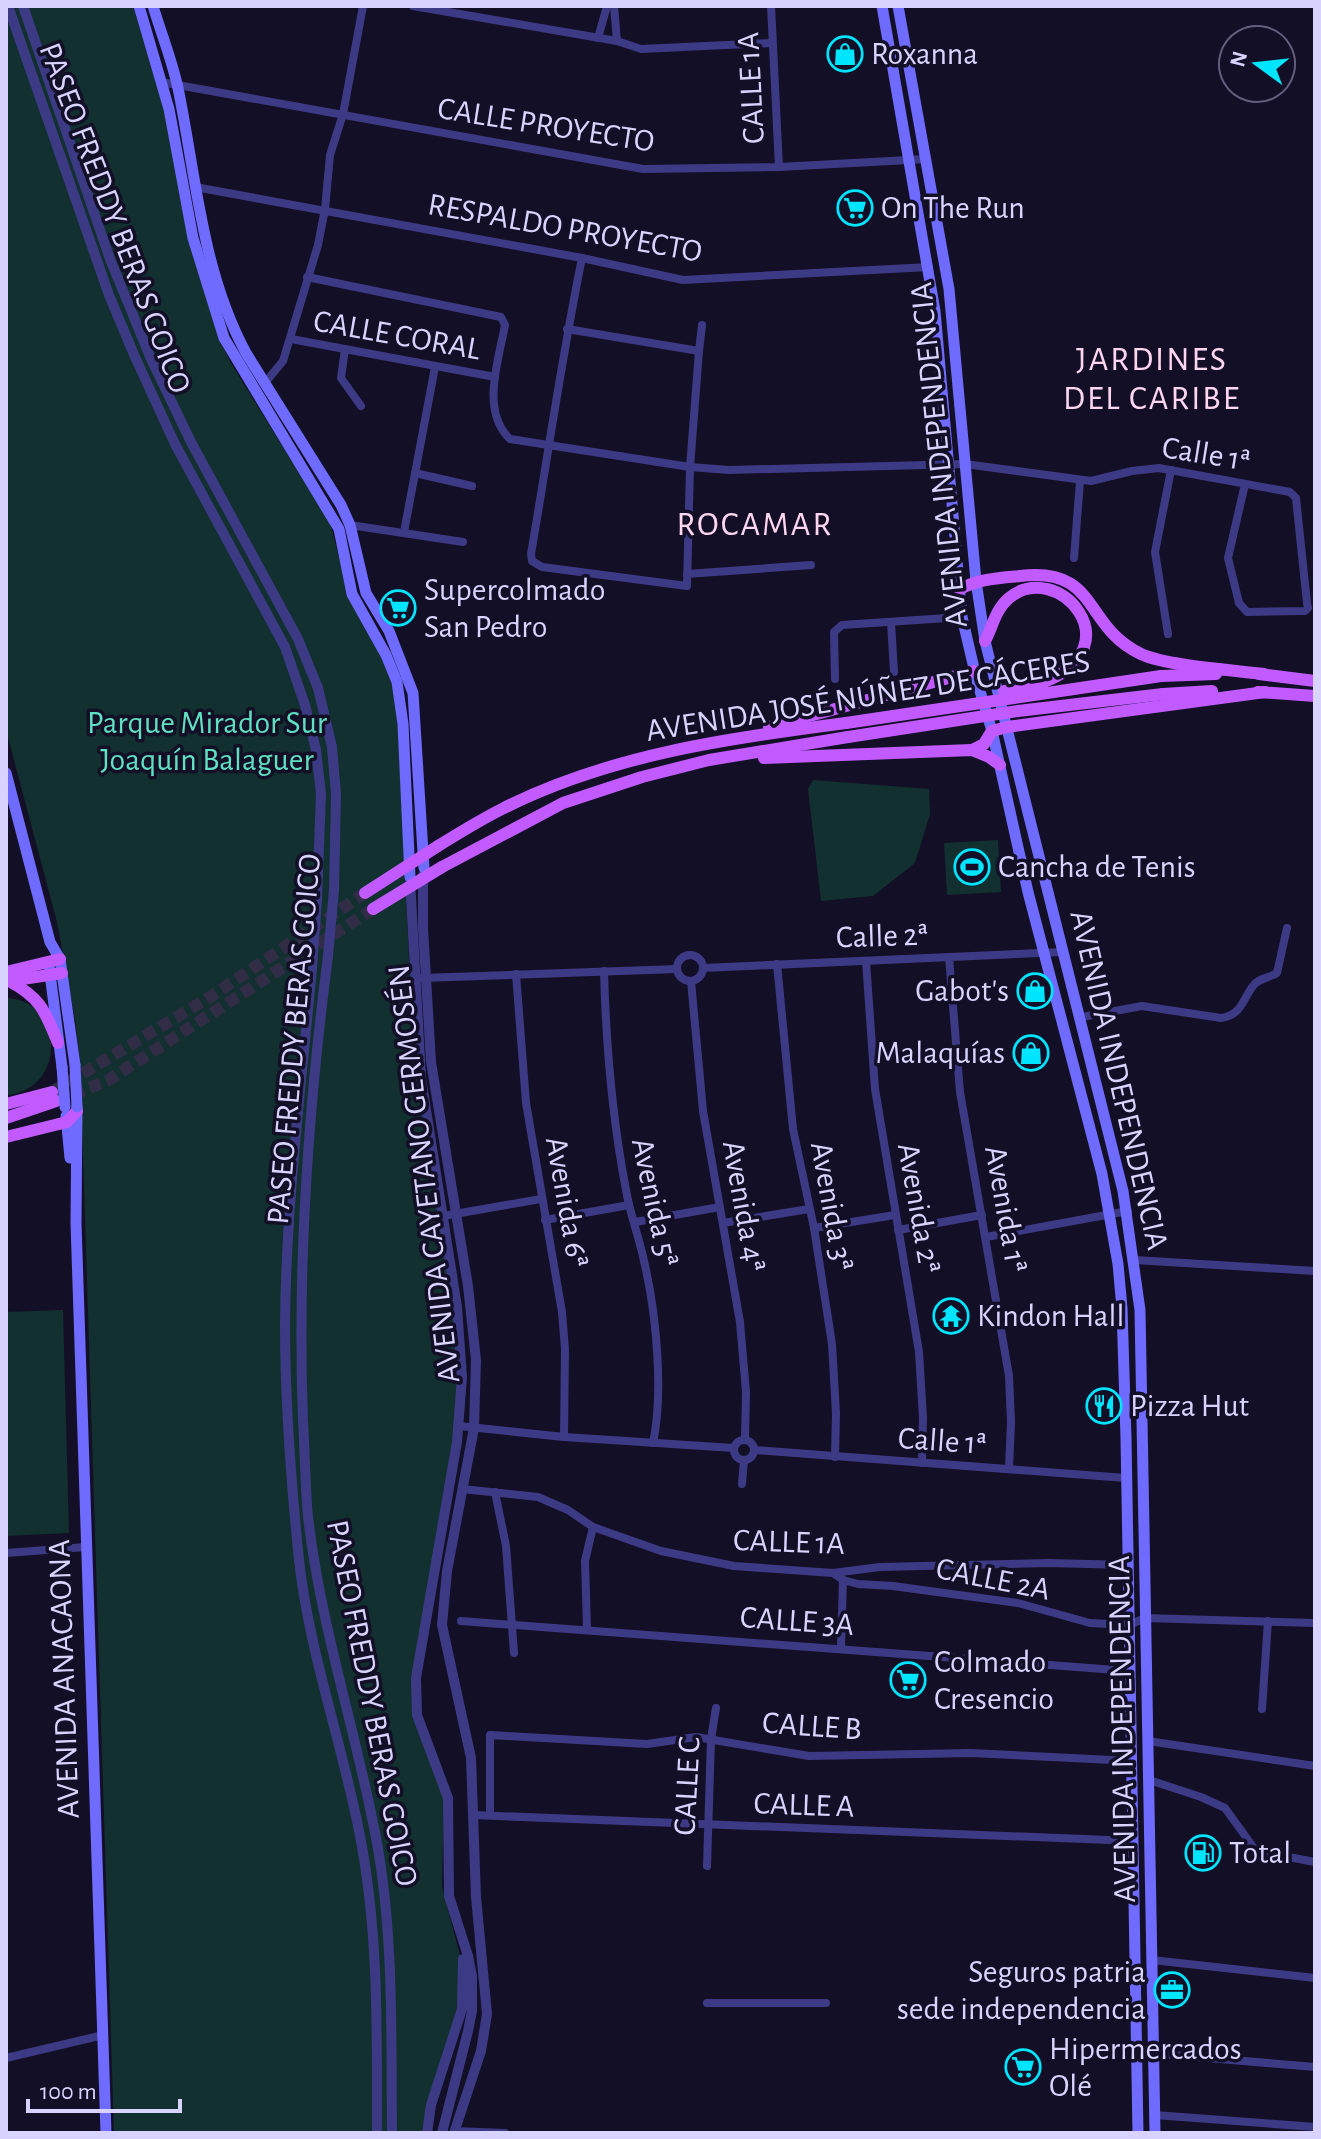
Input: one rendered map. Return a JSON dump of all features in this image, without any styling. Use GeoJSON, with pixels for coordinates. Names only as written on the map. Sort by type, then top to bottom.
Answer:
{"type":"FeatureCollection","features":[{"type":"Feature","properties":{"kind":"main road"},"geometry":{"type":"LineString","coordinates":[[139,6],[161,82],[193,238],[224,338],[339,529],[352,594],[386,655],[397,682],[403,724],[410,877]]}},
{"type":"Feature","properties":{"kind":"main road"},"geometry":{"type":"LineString","coordinates":[[153,6],[177,85],[208,247],[235,329],[350,525],[366,593],[389,631],[413,693],[424,868]]}},
{"type":"Feature","properties":{"kind":"main road","name":"AVENIDA INDEPENDENCIA"},"geometry":{"type":"LineString","coordinates":[[882,6],[929,267],[962,617],[1102,1174],[1122,1308],[1138,2133]]}},
{"type":"Feature","properties":{"kind":"main road","name":"AVENIDA INDEPENDENCIA"},"geometry":{"type":"LineString","coordinates":[[898,6],[949,289],[976,581],[985,641],[1082,1017],[1128,1211],[1135,1260],[1140,1310],[1155,2133]]}},
{"type":"Feature","properties":{"kind":"main road"},"geometry":{"type":"LineString","coordinates":[[938,345],[953,345]]}},
{"type":"Feature","properties":{"kind":"main road"},"geometry":{"type":"LineString","coordinates":[[960,589],[976,581],[1040,574],[1061,577],[1079,590],[1092,605],[1104,627],[1144,656],[1264,674]]}},
{"type":"Feature","properties":{"kind":"main road"},"geometry":{"type":"LineString","coordinates":[[915,710],[1044,682],[1070,669],[1079,661],[1084,648],[1085,625],[1081,614],[1063,596],[1042,588],[1018,592],[1007,600],[998,611],[985,641]]}},
{"type":"Feature","properties":{"kind":"main road"},"geometry":{"type":"LineString","coordinates":[[712,742],[974,671]]}},
{"type":"Feature","properties":{"kind":"main road","name":"AVENIDA JOSÉ NÚÑEZ DE CÁCERES"},"geometry":{"type":"LineString","coordinates":[[365,893],[504,808],[585,776],[712,742],[1161,676],[1264,674],[1315,681]]}},
{"type":"Feature","properties":{"kind":"main road","name":"AVENIDA JOSÉ NÚÑEZ DE CÁCERES"},"geometry":{"type":"LineString","coordinates":[[373,909],[442,867],[563,803],[709,760],[1018,711],[1163,694],[1242,690],[1315,696]]}},
{"type":"Feature","properties":{"kind":"main road"},"geometry":{"type":"LineString","coordinates":[[709,760],[972,750],[984,744],[992,731],[1007,727],[1265,692]]}},
{"type":"Feature","properties":{"kind":"main road"},"geometry":{"type":"LineString","coordinates":[[972,750],[1000,765]]}},
{"type":"Feature","properties":{"kind":"main road","name":"AVENIDA ANACAONA"},"geometry":{"type":"LineString","coordinates":[[6,773],[50,942],[75,1065],[66,1104]]}},
{"type":"Feature","properties":{"kind":"main road"},"geometry":{"type":"LineString","coordinates":[[1018,848],[1035,844]]}},
{"type":"Feature","properties":{"kind":"main road"},"geometry":{"type":"LineString","coordinates":[[7,979],[55,967]]}},
{"type":"Feature","properties":{"kind":"main road","name":"AVENIDA ANACAONA"},"geometry":{"type":"LineString","coordinates":[[55,967],[58,1043],[76,1223],[106,2133]]}},
{"type":"Feature","properties":{"kind":"main road"},"geometry":{"type":"LineString","coordinates":[[7,979],[30,992],[38,1001],[58,1043]]}},
{"type":"Feature","properties":{"kind":"main road"},"geometry":{"type":"LineString","coordinates":[[9,1103],[66,1104]]}},
{"type":"Feature","properties":{"kind":"main road"},"geometry":{"type":"LineString","coordinates":[[6,1118],[66,1104]]}},
{"type":"Feature","properties":{"kind":"main road"},"geometry":{"type":"LineString","coordinates":[[6,1137],[67,1122],[66,1104]]}},
{"type":"Feature","properties":{"kind":"main road","name":"AVENIDA ANACAONA"},"geometry":{"type":"LineString","coordinates":[[67,1122],[76,1223]]}},
{"type":"Feature","properties":{"kind":"main road"},"geometry":{"type":"LineString","coordinates":[[1133,1818],[1149,1818]]}},
{"type":"Feature","properties":{"kind":"main road"},"geometry":{"type":"LineString","coordinates":[[1135,1909],[1151,1909]]}},
{"type":"Feature","properties":{"kind":"street","name":"PASEO FREDDY BERAS GOICO"},"geometry":{"type":"LineString","coordinates":[[8,6],[109,295],[152,395],[285,647],[305,705],[316,750],[321,794],[321,845],[285,1328],[293,1493],[307,1611],[367,1872],[376,1992],[377,2133]]}},
{"type":"Feature","properties":{"kind":"street","name":"PASEO FREDDY BERAS GOICO"},"geometry":{"type":"LineString","coordinates":[[23,6],[110,259],[151,359],[191,442],[298,639],[318,688],[332,747],[337,830],[334,890],[308,1160],[300,1287],[306,1489],[322,1608],[367,1795],[384,1897],[390,1991],[392,2133]]}},
{"type":"Feature","properties":{"kind":"street"},"geometry":{"type":"LineString","coordinates":[[253,390],[265,383],[283,361],[318,245],[330,155],[343,114],[363,6]]}},
{"type":"Feature","properties":{"kind":"street"},"geometry":{"type":"LineString","coordinates":[[413,6],[617,41],[641,49],[772,43]]}},
{"type":"Feature","properties":{"kind":"street"},"geometry":{"type":"LineString","coordinates":[[598,38],[607,6]]}},
{"type":"Feature","properties":{"kind":"street"},"geometry":{"type":"LineString","coordinates":[[614,6],[617,41]]}},
{"type":"Feature","properties":{"kind":"street","name":"CALLE 1A"},"geometry":{"type":"LineString","coordinates":[[771,6],[779,167]]}},
{"type":"Feature","properties":{"kind":"street","name":"CALLE PROYECTO"},"geometry":{"type":"LineString","coordinates":[[161,82],[643,169],[779,167],[927,159]]}},
{"type":"Feature","properties":{"kind":"street"},"geometry":{"type":"LineString","coordinates":[[44,110],[57,105]]}},
{"type":"Feature","properties":{"kind":"street","name":"RESPALDO PROYECTO"},"geometry":{"type":"LineString","coordinates":[[195,187],[325,209],[683,280],[929,267]]}},
{"type":"Feature","properties":{"kind":"street"},"geometry":{"type":"LineString","coordinates":[[582,258],[567,329],[531,554],[532,561],[542,567],[687,586],[690,467],[702,325]]}},
{"type":"Feature","properties":{"kind":"street"},"geometry":{"type":"LineString","coordinates":[[307,277],[501,317],[505,325],[495,377]]}},
{"type":"Feature","properties":{"kind":"street"},"geometry":{"type":"LineString","coordinates":[[567,329],[699,351]]}},
{"type":"Feature","properties":{"kind":"street","name":"CALLE CORAL"},"geometry":{"type":"LineString","coordinates":[[291,339],[495,377]]}},
{"type":"Feature","properties":{"kind":"street"},"geometry":{"type":"LineString","coordinates":[[345,349],[341,378],[361,406]]}},
{"type":"Feature","properties":{"kind":"street"},"geometry":{"type":"LineString","coordinates":[[404,532],[435,367]]}},
{"type":"Feature","properties":{"kind":"street","name":"Calle 1ª"},"geometry":{"type":"LineString","coordinates":[[495,377],[494,403],[502,430],[510,439],[549,447],[729,470],[965,464],[1080,481],[1101,480],[1149,468],[1171,470],[1290,492],[1296,498],[1308,608],[1296,613],[1247,612],[1239,603],[1229,548],[1245,484]]}},
{"type":"Feature","properties":{"kind":"street"},"geometry":{"type":"LineString","coordinates":[[1168,634],[1155,552],[1171,470]]}},
{"type":"Feature","properties":{"kind":"street"},"geometry":{"type":"LineString","coordinates":[[415,473],[472,486]]}},
{"type":"Feature","properties":{"kind":"street"},"geometry":{"type":"LineString","coordinates":[[1074,558],[1080,481]]}},
{"type":"Feature","properties":{"kind":"street"},"geometry":{"type":"LineString","coordinates":[[350,525],[463,542]]}},
{"type":"Feature","properties":{"kind":"street"},"geometry":{"type":"LineString","coordinates":[[687,574],[811,565]]}},
{"type":"Feature","properties":{"kind":"street"},"geometry":{"type":"LineString","coordinates":[[835,679],[834,632],[837,627],[962,617]]}},
{"type":"Feature","properties":{"kind":"street"},"geometry":{"type":"LineString","coordinates":[[891,622],[894,672]]}},
{"type":"Feature","properties":{"kind":"street","name":"AVENIDA CAYETANO GERMOSÉN"},"geometry":{"type":"LineString","coordinates":[[424,868],[420,978],[421,1078],[459,1331],[462,1377],[459,1426],[419,1654],[416,1704],[422,1732],[448,1798],[447,1881],[472,1976],[472,2011],[442,2133]]}},
{"type":"Feature","properties":{"kind":"street","name":"AVENIDA CAYETANO GERMOSÉN"},"geometry":{"type":"LineString","coordinates":[[410,877],[431,1062],[473,1329],[476,1397],[474,1428],[447,1571],[442,1625],[450,1673],[468,1742],[476,1897],[487,2014],[478,2060],[454,2132]]}},
{"type":"Feature","properties":{"kind":"street"},"geometry":{"type":"LineString","coordinates":[[1082,1017],[1142,1006],[1230,1017],[1238,1012],[1257,982],[1277,973],[1287,928]]}},
{"type":"Feature","properties":{"kind":"street","name":"Calle 2ª"},"geometry":{"type":"LineString","coordinates":[[703,968],[1063,952]]}},
{"type":"Feature","properties":{"kind":"street"},"geometry":{"type":"LineString","coordinates":[[690,955],[699,959],[703,968],[701,975],[691,981],[683,980],[677,969],[680,960],[690,955]]}},
{"type":"Feature","properties":{"kind":"street","name":"Avenida 1ª"},"geometry":{"type":"LineString","coordinates":[[949,957],[955,1057],[1009,1376],[1009,1469]]}},
{"type":"Feature","properties":{"kind":"street","name":"Avenida 2ª"},"geometry":{"type":"LineString","coordinates":[[866,961],[875,1089],[919,1352],[923,1407],[922,1463]]}},
{"type":"Feature","properties":{"kind":"street","name":"Avenida 3ª"},"geometry":{"type":"LineString","coordinates":[[777,964],[788,1092],[832,1344],[835,1457]]}},
{"type":"Feature","properties":{"kind":"street"},"geometry":{"type":"LineString","coordinates":[[420,978],[677,969]]}},
{"type":"Feature","properties":{"kind":"street","name":"Avenida 5ª"},"geometry":{"type":"LineString","coordinates":[[604,971],[612,1106],[654,1321],[658,1417],[653,1443]]}},
{"type":"Feature","properties":{"kind":"street","name":"Avenida 6ª"},"geometry":{"type":"LineString","coordinates":[[516,974],[525,1091],[562,1312],[565,1349],[564,1437]]}},
{"type":"Feature","properties":{"kind":"street","name":"Avenida 4ª"},"geometry":{"type":"LineString","coordinates":[[691,981],[699,1077],[740,1322],[746,1392],[745,1440]]}},
{"type":"Feature","properties":{"kind":"street"},"geometry":{"type":"LineString","coordinates":[[443,1216],[541,1199]]}},
{"type":"Feature","properties":{"kind":"street"},"geometry":{"type":"LineString","coordinates":[[545,1220],[629,1205]]}},
{"type":"Feature","properties":{"kind":"street"},"geometry":{"type":"LineString","coordinates":[[635,1222],[720,1207]]}},
{"type":"Feature","properties":{"kind":"street"},"geometry":{"type":"LineString","coordinates":[[723,1223],[809,1209]]}},
{"type":"Feature","properties":{"kind":"street"},"geometry":{"type":"LineString","coordinates":[[986,1237],[1128,1211]]}},
{"type":"Feature","properties":{"kind":"street"},"geometry":{"type":"LineString","coordinates":[[814,1228],[895,1215]]}},
{"type":"Feature","properties":{"kind":"street"},"geometry":{"type":"LineString","coordinates":[[898,1230],[982,1215]]}},
{"type":"Feature","properties":{"kind":"street"},"geometry":{"type":"LineString","coordinates":[[1135,1260],[1315,1271]]}},
{"type":"Feature","properties":{"kind":"street"},"geometry":{"type":"LineString","coordinates":[[459,1426],[564,1437],[734,1448]]}},
{"type":"Feature","properties":{"kind":"street"},"geometry":{"type":"LineString","coordinates":[[745,1440],[752,1444],[754,1450],[750,1458],[744,1460],[736,1456],[734,1448],[739,1441],[745,1440]]}},
{"type":"Feature","properties":{"kind":"street","name":"Calle 1ª"},"geometry":{"type":"LineString","coordinates":[[754,1450],[1126,1478]]}},
{"type":"Feature","properties":{"kind":"street"},"geometry":{"type":"LineString","coordinates":[[742,1484],[744,1460]]}},
{"type":"Feature","properties":{"kind":"street","name":"CALLE 1A"},"geometry":{"type":"LineString","coordinates":[[462,1489],[525,1494],[552,1502],[593,1527],[661,1551],[734,1566],[833,1573],[880,1567],[1049,1563],[1128,1565]]}},
{"type":"Feature","properties":{"kind":"street"},"geometry":{"type":"LineString","coordinates":[[495,1492],[506,1546],[514,1653]]}},
{"type":"Feature","properties":{"kind":"street"},"geometry":{"type":"LineString","coordinates":[[587,1629],[585,1561],[593,1527]]}},
{"type":"Feature","properties":{"kind":"street"},"geometry":{"type":"LineString","coordinates":[[6,1553],[86,1547]]}},
{"type":"Feature","properties":{"kind":"street","name":"CALLE 2A"},"geometry":{"type":"LineString","coordinates":[[833,1573],[843,1580],[1018,1603],[1067,1618],[1129,1625]]}},
{"type":"Feature","properties":{"kind":"street"},"geometry":{"type":"LineString","coordinates":[[841,1648],[843,1580]]}},
{"type":"Feature","properties":{"kind":"street"},"geometry":{"type":"LineString","coordinates":[[1129,1625],[1145,1618],[1315,1623]]}},
{"type":"Feature","properties":{"kind":"street","name":"CALLE 3A"},"geometry":{"type":"LineString","coordinates":[[461,1621],[1130,1671]]}},
{"type":"Feature","properties":{"kind":"street"},"geometry":{"type":"LineString","coordinates":[[1262,1709],[1268,1621]]}},
{"type":"Feature","properties":{"kind":"street","name":"CALLE C"},"geometry":{"type":"LineString","coordinates":[[707,1866],[711,1739],[716,1708]]}},
{"type":"Feature","properties":{"kind":"street","name":"CALLE B"},"geometry":{"type":"LineString","coordinates":[[490,1815],[490,1735],[647,1744],[696,1737],[809,1756],[971,1753],[1132,1761]]}},
{"type":"Feature","properties":{"kind":"street"},"geometry":{"type":"LineString","coordinates":[[1148,1741],[1315,1766]]}},
{"type":"Feature","properties":{"kind":"street"},"geometry":{"type":"LineString","coordinates":[[1149,1780],[1225,1808],[1256,1851],[1315,1862]]}},
{"type":"Feature","properties":{"kind":"street","name":"CALLE A"},"geometry":{"type":"LineString","coordinates":[[473,1815],[1134,1841]]}},
{"type":"Feature","properties":{"kind":"street","name":"AVENIDA CAYETANO GERMOSÉN"},"geometry":{"type":"LineString","coordinates":[[427,2133],[431,2105],[462,2009],[462,1937]]}},
{"type":"Feature","properties":{"kind":"street"},"geometry":{"type":"LineString","coordinates":[[1152,1960],[1315,1978]]}},
{"type":"Feature","properties":{"kind":"street"},"geometry":{"type":"LineString","coordinates":[[707,2003],[826,2003]]}},
{"type":"Feature","properties":{"kind":"street"},"geometry":{"type":"LineString","coordinates":[[6,2058],[103,2035]]}},
{"type":"Feature","properties":{"kind":"street"},"geometry":{"type":"LineString","coordinates":[[1137,2052],[1315,2067]]}},
{"type":"Feature","properties":{"kind":"street"},"geometry":{"type":"LineString","coordinates":[[1155,2115],[1315,2127]]}},
{"type":"Feature","properties":{"kind":"street"},"geometry":{"type":"LineString","coordinates":[[454,2132],[505,2133]]}},
{"type":"Feature","properties":{"kind":"green space","name":"Parque Mirador Sur Joaquín Balaguer"},"geometry":{"type":"Polygon","coordinates":[[[6,6],[133,6],[164,110],[188,239],[219,340],[330,523],[351,603],[392,684],[398,725],[413,1046],[452,1293],[459,1400],[413,1704],[444,1801],[442,1887],[466,1978],[432,2133],[114,2133],[80,1060],[57,922],[6,730],[6,6]]]}},
{"type":"Feature","properties":{"kind":"green space"},"geometry":{"type":"Polygon","coordinates":[[[813,780],[929,789],[930,814],[915,863],[873,896],[821,901],[808,789],[813,780]]]}},
{"type":"Feature","properties":{"kind":"green space","name":"Cancha de Tenis"},"geometry":{"type":"Polygon","coordinates":[[[998,840],[1001,892],[947,895],[944,843],[998,840]]]}},
{"type":"Feature","properties":{"kind":"green space"},"geometry":{"type":"Polygon","coordinates":[[[6,998],[25,1002],[39,1013],[48,1028],[51,1045],[49,1062],[40,1078],[26,1089],[6,1095],[6,998]]]}},
{"type":"Feature","properties":{"kind":"green space"},"geometry":{"type":"Polygon","coordinates":[[[63,1310],[69,1533],[6,1536],[6,1312],[63,1310]]]}},
{"type":"Feature","properties":{"kind":"tunnel"},"geometry":{"type":"LineString","coordinates":[[52,1092],[210,997],[365,893]]}},
{"type":"Feature","properties":{"kind":"tunnel"},"geometry":{"type":"LineString","coordinates":[[56,1101],[107,1081],[373,909]]}},
{"type":"Feature","properties":{"kind":"place","name":"Roxanna"},"geometry":{"type":"Point","coordinates":[845,54]}},
{"type":"Feature","properties":{"kind":"place","name":"On The Run"},"geometry":{"type":"Point","coordinates":[855,208]}},
{"type":"Feature","properties":{"kind":"place","name":"Supercolmado San Pedro"},"geometry":{"type":"Point","coordinates":[398,608]}},
{"type":"Feature","properties":{"kind":"place","name":"Cancha de Tenis"},"geometry":{"type":"Point","coordinates":[972,867]}},
{"type":"Feature","properties":{"kind":"place","name":"Gabot's"},"geometry":{"type":"Point","coordinates":[1035,991]}},
{"type":"Feature","properties":{"kind":"place","name":"Malaquías"},"geometry":{"type":"Point","coordinates":[1031,1053]}},
{"type":"Feature","properties":{"kind":"place","name":"Kindon Hall"},"geometry":{"type":"Point","coordinates":[951,1316]}},
{"type":"Feature","properties":{"kind":"place","name":"Pizza Hut"},"geometry":{"type":"Point","coordinates":[1104,1406]}},
{"type":"Feature","properties":{"kind":"place","name":"Colmado Cresencio"},"geometry":{"type":"Point","coordinates":[908,1680]}},
{"type":"Feature","properties":{"kind":"place","name":"Total"},"geometry":{"type":"Point","coordinates":[1203,1853]}},
{"type":"Feature","properties":{"kind":"place","name":"Seguros patria sede independencia"},"geometry":{"type":"Point","coordinates":[1172,1990]}},
{"type":"Feature","properties":{"kind":"place","name":"Hipermercados Olé"},"geometry":{"type":"Point","coordinates":[1023,2067]}},
{"type":"Feature","properties":{"kind":"district","name":"JARDINES DEL CARIBE"},"geometry":{"type":"Point","coordinates":[1152,380]}},
{"type":"Feature","properties":{"kind":"district","name":"ROCAMAR"},"geometry":{"type":"Point","coordinates":[755,525]}}]}
